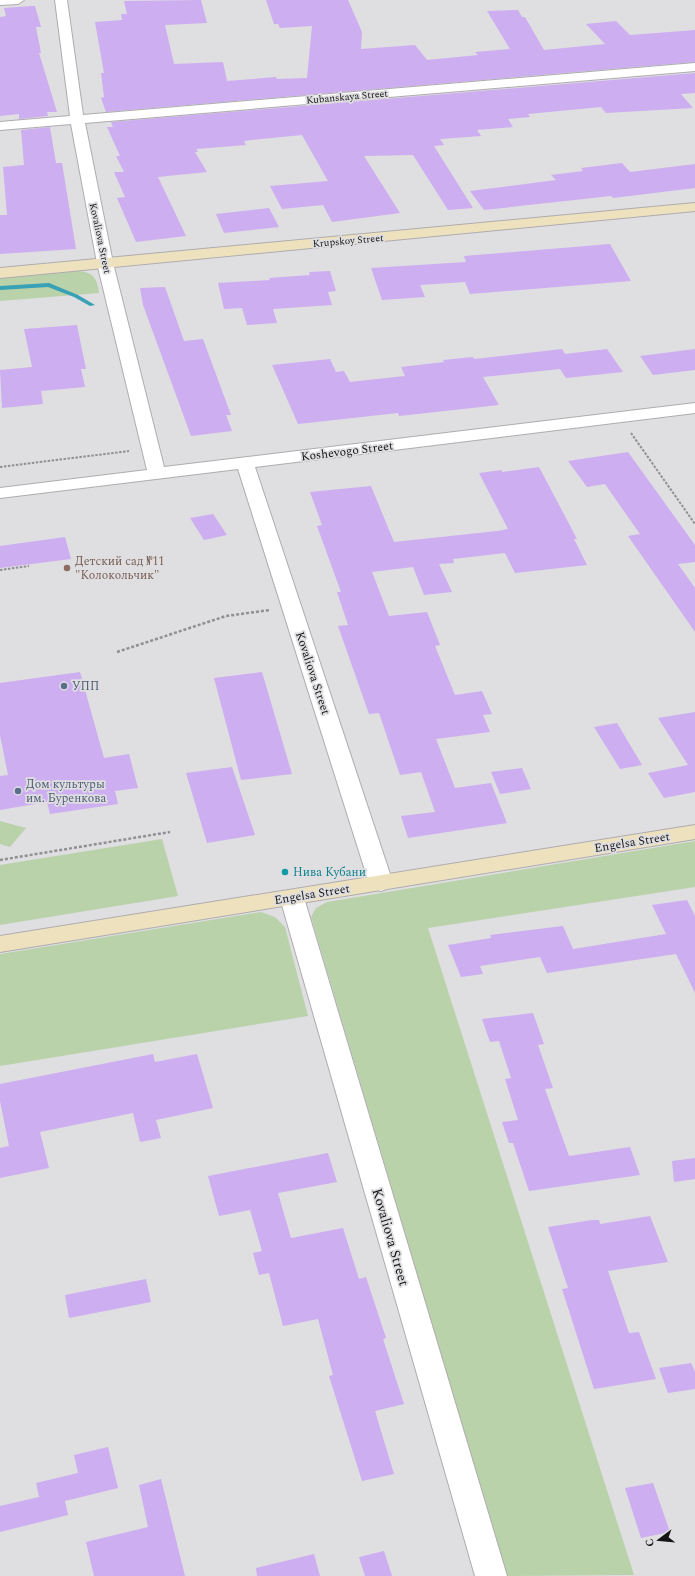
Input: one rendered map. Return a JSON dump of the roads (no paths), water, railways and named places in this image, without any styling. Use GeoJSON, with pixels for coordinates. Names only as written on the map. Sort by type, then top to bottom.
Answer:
{"type":"FeatureCollection","features":[{"type":"Feature","properties":{"kind":"street"},"geometry":{"type":"LineString","coordinates":[[0,1],[18,0]]}},
{"type":"Feature","properties":{"kind":"street","name":"Kovaliova Street"},"geometry":{"type":"LineString","coordinates":[[61,0],[77,119],[105,263],[157,474]]}},
{"type":"Feature","properties":{"kind":"street","name":"Kubanskaya Street"},"geometry":{"type":"LineString","coordinates":[[0,126],[695,67]]}},
{"type":"Feature","properties":{"kind":"street","name":"Krupskoy Street"},"geometry":{"type":"LineString","coordinates":[[0,273],[695,207]]}},
{"type":"Feature","properties":{"kind":"street","name":"Koshevogo Street"},"geometry":{"type":"LineString","coordinates":[[0,493],[695,408]]}},
{"type":"Feature","properties":{"kind":"street","name":"Kovaliova Street"},"geometry":{"type":"LineString","coordinates":[[245,463],[381,883]]}},
{"type":"Feature","properties":{"kind":"street","name":"Engelsa Street"},"geometry":{"type":"LineString","coordinates":[[0,944],[695,832]]}},
{"type":"Feature","properties":{"kind":"street","name":"Kovaliova Street"},"geometry":{"type":"LineString","coordinates":[[292,898],[491,1576]]}},
{"type":"Feature","properties":{"kind":"waterway"},"geometry":{"type":"LineString","coordinates":[[0,288],[49,285],[76,296],[92,305]]}},
{"type":"Feature","properties":{"kind":"place","name":"Детский сад №11 \"Колокольчик\""},"geometry":{"type":"Point","coordinates":[67,568]}},
{"type":"Feature","properties":{"kind":"place","name":"УПП"},"geometry":{"type":"Point","coordinates":[64,686]}},
{"type":"Feature","properties":{"kind":"place","name":"Дом культуры им. Буренкова"},"geometry":{"type":"Point","coordinates":[18,791]}},
{"type":"Feature","properties":{"kind":"place","name":"Нива Кубани"},"geometry":{"type":"Point","coordinates":[285,872]}}]}
